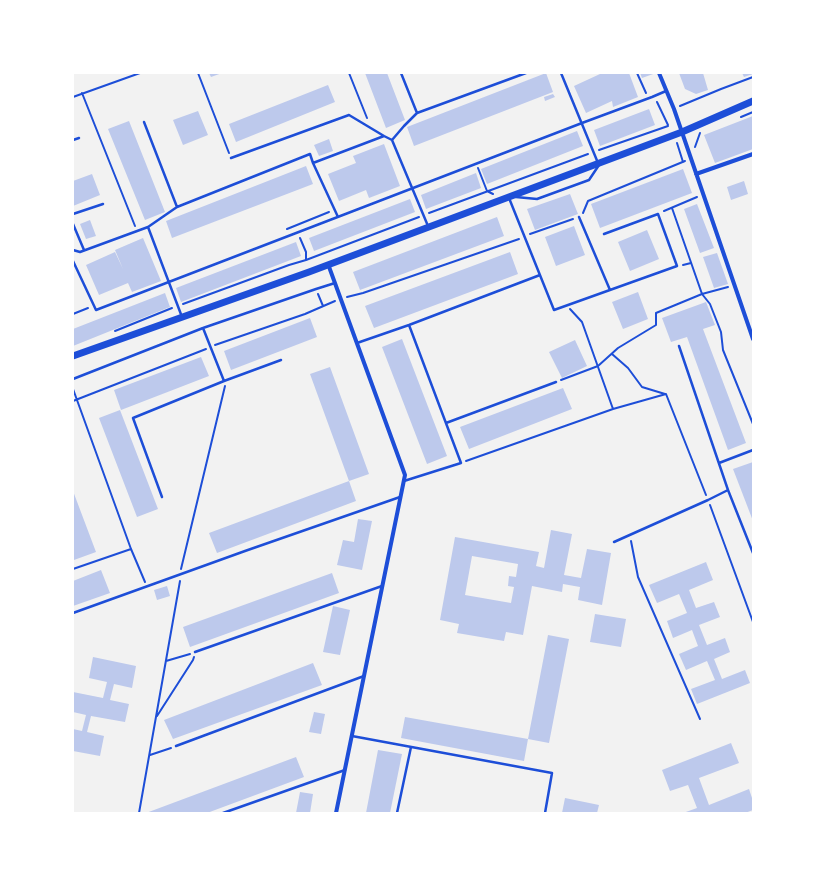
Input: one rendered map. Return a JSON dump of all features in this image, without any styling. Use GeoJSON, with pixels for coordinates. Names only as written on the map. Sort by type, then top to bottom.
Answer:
{"type":"FeatureCollection","features":[{"type":"Feature","properties":{"kind":"main road"},"geometry":{"type":"LineString","coordinates":[[73,356],[287,280],[673,134],[682,132],[753,101]]}},
{"type":"Feature","properties":{"kind":"street"},"geometry":{"type":"LineString","coordinates":[[660,73],[674,109],[753,338]]}},
{"type":"Feature","properties":{"kind":"street"},"geometry":{"type":"LineString","coordinates":[[696,174],[753,154]]}},
{"type":"Feature","properties":{"kind":"street"},"geometry":{"type":"LineString","coordinates":[[328,264],[405,475],[336,813]]}},
{"type":"Feature","properties":{"kind":"lane"},"geometry":{"type":"LineString","coordinates":[[401,73],[417,113]]}},
{"type":"Feature","properties":{"kind":"lane"},"geometry":{"type":"LineString","coordinates":[[392,140],[417,113],[526,73]]}},
{"type":"Feature","properties":{"kind":"lane"},"geometry":{"type":"LineString","coordinates":[[562,73],[594,152],[600,162],[589,180],[584,182],[537,199],[509,196],[554,310],[677,266],[658,214],[604,234]]}},
{"type":"Feature","properties":{"kind":"lane"},"geometry":{"type":"LineString","coordinates":[[73,261],[96,310],[666,91]]}},
{"type":"Feature","properties":{"kind":"lane"},"geometry":{"type":"LineString","coordinates":[[231,158],[349,115],[392,140],[428,226]]}},
{"type":"Feature","properties":{"kind":"lane"},"geometry":{"type":"LineString","coordinates":[[144,122],[177,207]]}},
{"type":"Feature","properties":{"kind":"lane"},"geometry":{"type":"LineString","coordinates":[[313,163],[384,136]]}},
{"type":"Feature","properties":{"kind":"lane"},"geometry":{"type":"LineString","coordinates":[[73,140],[79,138]]}},
{"type":"Feature","properties":{"kind":"lane"},"geometry":{"type":"LineString","coordinates":[[73,250],[80,252],[148,227],[177,207],[310,154],[338,217]]}},
{"type":"Feature","properties":{"kind":"lane"},"geometry":{"type":"LineString","coordinates":[[73,214],[103,204]]}},
{"type":"Feature","properties":{"kind":"lane"},"geometry":{"type":"LineString","coordinates":[[580,217],[610,290]]}},
{"type":"Feature","properties":{"kind":"lane"},"geometry":{"type":"LineString","coordinates":[[73,224],[84,250]]}},
{"type":"Feature","properties":{"kind":"lane"},"geometry":{"type":"LineString","coordinates":[[148,227],[182,317]]}},
{"type":"Feature","properties":{"kind":"lane"},"geometry":{"type":"LineString","coordinates":[[357,343],[409,325],[540,274]]}},
{"type":"Feature","properties":{"kind":"lane"},"geometry":{"type":"LineString","coordinates":[[73,379],[203,328],[335,283]]}},
{"type":"Feature","properties":{"kind":"lane"},"geometry":{"type":"LineString","coordinates":[[403,481],[461,463],[409,325]]}},
{"type":"Feature","properties":{"kind":"lane"},"geometry":{"type":"LineString","coordinates":[[203,328],[224,381]]}},
{"type":"Feature","properties":{"kind":"lane"},"geometry":{"type":"LineString","coordinates":[[679,346],[728,490],[753,553]]}},
{"type":"Feature","properties":{"kind":"lane"},"geometry":{"type":"LineString","coordinates":[[162,497],[133,418],[224,381],[281,360]]}},
{"type":"Feature","properties":{"kind":"lane"},"geometry":{"type":"LineString","coordinates":[[446,423],[556,382]]}},
{"type":"Feature","properties":{"kind":"lane"},"geometry":{"type":"LineString","coordinates":[[719,463],[753,450]]}},
{"type":"Feature","properties":{"kind":"lane"},"geometry":{"type":"LineString","coordinates":[[614,542],[728,490]]}},
{"type":"Feature","properties":{"kind":"lane"},"geometry":{"type":"LineString","coordinates":[[73,613],[400,497]]}},
{"type":"Feature","properties":{"kind":"lane"},"geometry":{"type":"LineString","coordinates":[[195,652],[382,586]]}},
{"type":"Feature","properties":{"kind":"lane"},"geometry":{"type":"LineString","coordinates":[[176,746],[364,676]]}},
{"type":"Feature","properties":{"kind":"lane"},"geometry":{"type":"LineString","coordinates":[[352,736],[552,773],[545,813]]}},
{"type":"Feature","properties":{"kind":"lane"},"geometry":{"type":"LineString","coordinates":[[397,813],[410,747]]}},
{"type":"Feature","properties":{"kind":"lane"},"geometry":{"type":"LineString","coordinates":[[223,813],[345,770]]}},
{"type":"Feature","properties":{"kind":"path"},"geometry":{"type":"LineString","coordinates":[[73,97],[140,73]]}},
{"type":"Feature","properties":{"kind":"path"},"geometry":{"type":"LineString","coordinates":[[198,73],[231,158]]}},
{"type":"Feature","properties":{"kind":"path"},"geometry":{"type":"LineString","coordinates":[[349,73],[371,128]]}},
{"type":"Feature","properties":{"kind":"path"},"geometry":{"type":"LineString","coordinates":[[637,73],[647,96],[656,100],[673,134],[683,162]]}},
{"type":"Feature","properties":{"kind":"path"},"geometry":{"type":"LineString","coordinates":[[663,114],[753,77]]}},
{"type":"Feature","properties":{"kind":"path"},"geometry":{"type":"LineString","coordinates":[[82,94],[136,231]]}},
{"type":"Feature","properties":{"kind":"path"},"geometry":{"type":"LineString","coordinates":[[740,117],[753,112]]}},
{"type":"Feature","properties":{"kind":"path"},"geometry":{"type":"LineString","coordinates":[[289,265],[668,126]]}},
{"type":"Feature","properties":{"kind":"path"},"geometry":{"type":"LineString","coordinates":[[73,400],[210,347],[305,314],[341,299],[363,293],[580,217],[582,216],[588,201],[691,159],[700,132]]}},
{"type":"Feature","properties":{"kind":"path"},"geometry":{"type":"LineString","coordinates":[[703,194],[672,208],[702,294],[710,304],[721,332],[723,350],[753,424]]}},
{"type":"Feature","properties":{"kind":"path"},"geometry":{"type":"LineString","coordinates":[[677,266],[691,263]]}},
{"type":"Feature","properties":{"kind":"path"},"geometry":{"type":"LineString","coordinates":[[556,382],[598,366],[618,348],[656,325],[656,313],[702,294],[731,286]]}},
{"type":"Feature","properties":{"kind":"path"},"geometry":{"type":"LineString","coordinates":[[115,331],[178,306]]}},
{"type":"Feature","properties":{"kind":"path"},"geometry":{"type":"LineString","coordinates":[[566,306],[582,322],[613,409]]}},
{"type":"Feature","properties":{"kind":"path"},"geometry":{"type":"LineString","coordinates":[[612,354],[628,368],[642,388],[666,394]]}},
{"type":"Feature","properties":{"kind":"path"},"geometry":{"type":"LineString","coordinates":[[139,813],[180,574],[225,388],[224,381]]}},
{"type":"Feature","properties":{"kind":"path"},"geometry":{"type":"LineString","coordinates":[[73,388],[131,550],[146,587]]}},
{"type":"Feature","properties":{"kind":"path"},"geometry":{"type":"LineString","coordinates":[[461,463],[613,409],[666,394]]}},
{"type":"Feature","properties":{"kind":"path"},"geometry":{"type":"LineString","coordinates":[[666,394],[708,500],[753,622]]}},
{"type":"Feature","properties":{"kind":"path"},"geometry":{"type":"LineString","coordinates":[[630,535],[638,577],[700,719]]}},
{"type":"Feature","properties":{"kind":"path"},"geometry":{"type":"LineString","coordinates":[[73,569],[131,550]]}},
{"type":"Feature","properties":{"kind":"path"},"geometry":{"type":"LineString","coordinates":[[156,718],[193,660],[195,652],[166,660]]}},
{"type":"Feature","properties":{"kind":"path"},"geometry":{"type":"LineString","coordinates":[[150,754],[176,746]]}},
{"type":"Feature","properties":{"kind":"building"},"geometry":{"type":"Polygon","coordinates":[[[209,73],[222,73],[211,77],[209,73]]]}},
{"type":"Feature","properties":{"kind":"building"},"geometry":{"type":"Polygon","coordinates":[[[365,73],[387,73],[405,120],[386,128],[365,73]]]}},
{"type":"Feature","properties":{"kind":"building"},"geometry":{"type":"Polygon","coordinates":[[[546,73],[553,92],[414,146],[407,127],[546,73]]]}},
{"type":"Feature","properties":{"kind":"building"},"geometry":{"type":"Polygon","coordinates":[[[600,73],[629,73],[638,97],[613,107],[612,101],[586,113],[574,86],[600,73]]]}},
{"type":"Feature","properties":{"kind":"building"},"geometry":{"type":"Polygon","coordinates":[[[640,73],[656,73],[642,78],[640,73]]]}},
{"type":"Feature","properties":{"kind":"building"},"geometry":{"type":"Polygon","coordinates":[[[679,73],[703,73],[708,90],[696,94],[685,89],[679,73]]]}},
{"type":"Feature","properties":{"kind":"building"},"geometry":{"type":"Polygon","coordinates":[[[742,73],[753,73],[753,74],[744,77],[742,73]]]}},
{"type":"Feature","properties":{"kind":"building"},"geometry":{"type":"Polygon","coordinates":[[[328,85],[335,102],[236,142],[229,124],[328,85]]]}},
{"type":"Feature","properties":{"kind":"building"},"geometry":{"type":"Polygon","coordinates":[[[553,94],[555,97],[545,101],[544,97],[553,94]]]}},
{"type":"Feature","properties":{"kind":"building"},"geometry":{"type":"Polygon","coordinates":[[[649,109],[655,125],[600,146],[594,130],[649,109]]]}},
{"type":"Feature","properties":{"kind":"building"},"geometry":{"type":"Polygon","coordinates":[[[198,111],[208,135],[183,145],[173,120],[198,111]]]}},
{"type":"Feature","properties":{"kind":"building"},"geometry":{"type":"Polygon","coordinates":[[[753,116],[753,149],[715,163],[704,135],[753,116]]]}},
{"type":"Feature","properties":{"kind":"building"},"geometry":{"type":"Polygon","coordinates":[[[129,121],[165,212],[145,220],[108,129],[129,121]]]}},
{"type":"Feature","properties":{"kind":"building"},"geometry":{"type":"Polygon","coordinates":[[[577,131],[583,146],[487,184],[481,169],[577,131]]]}},
{"type":"Feature","properties":{"kind":"building"},"geometry":{"type":"Polygon","coordinates":[[[329,139],[333,151],[319,156],[314,145],[329,139]]]}},
{"type":"Feature","properties":{"kind":"building"},"geometry":{"type":"Polygon","coordinates":[[[384,144],[400,186],[369,198],[366,190],[339,201],[328,174],[356,163],[353,156],[384,144]]]}},
{"type":"Feature","properties":{"kind":"building"},"geometry":{"type":"Polygon","coordinates":[[[306,166],[313,184],[172,238],[166,221],[306,166]]]}},
{"type":"Feature","properties":{"kind":"building"},"geometry":{"type":"Polygon","coordinates":[[[683,169],[692,193],[600,228],[591,204],[683,169]]]}},
{"type":"Feature","properties":{"kind":"building"},"geometry":{"type":"Polygon","coordinates":[[[476,173],[481,188],[426,209],[421,195],[476,173]]]}},
{"type":"Feature","properties":{"kind":"building"},"geometry":{"type":"Polygon","coordinates":[[[92,174],[100,195],[73,206],[73,181],[92,174]]]}},
{"type":"Feature","properties":{"kind":"building"},"geometry":{"type":"Polygon","coordinates":[[[744,181],[748,194],[731,200],[727,187],[744,181]]]}},
{"type":"Feature","properties":{"kind":"building"},"geometry":{"type":"Polygon","coordinates":[[[570,194],[578,214],[535,230],[527,209],[570,194]]]}},
{"type":"Feature","properties":{"kind":"building"},"geometry":{"type":"Polygon","coordinates":[[[410,199],[415,212],[314,251],[309,238],[410,199]]]}},
{"type":"Feature","properties":{"kind":"building"},"geometry":{"type":"Polygon","coordinates":[[[697,204],[714,248],[700,253],[684,209],[697,204]]]}},
{"type":"Feature","properties":{"kind":"building"},"geometry":{"type":"Polygon","coordinates":[[[497,217],[504,236],[360,290],[353,272],[497,217]]]}},
{"type":"Feature","properties":{"kind":"building"},"geometry":{"type":"Polygon","coordinates":[[[90,220],[96,236],[86,239],[80,224],[90,220]]]}},
{"type":"Feature","properties":{"kind":"building"},"geometry":{"type":"Polygon","coordinates":[[[574,226],[585,255],[556,266],[545,237],[574,226]]]}},
{"type":"Feature","properties":{"kind":"building"},"geometry":{"type":"Polygon","coordinates":[[[647,230],[659,259],[630,271],[618,242],[647,230]]]}},
{"type":"Feature","properties":{"kind":"building"},"geometry":{"type":"Polygon","coordinates":[[[143,238],[161,281],[132,292],[128,283],[99,295],[86,265],[115,252],[123,269],[115,250],[143,238]]]}},
{"type":"Feature","properties":{"kind":"building"},"geometry":{"type":"Polygon","coordinates":[[[296,242],[301,256],[181,302],[176,288],[296,242]]]}},
{"type":"Feature","properties":{"kind":"building"},"geometry":{"type":"Polygon","coordinates":[[[510,252],[518,274],[374,328],[365,306],[510,252]]]}},
{"type":"Feature","properties":{"kind":"building"},"geometry":{"type":"Polygon","coordinates":[[[717,253],[728,284],[714,288],[703,257],[717,253]]]}},
{"type":"Feature","properties":{"kind":"building"},"geometry":{"type":"Polygon","coordinates":[[[638,292],[648,319],[623,329],[612,302],[638,292]]]}},
{"type":"Feature","properties":{"kind":"building"},"geometry":{"type":"Polygon","coordinates":[[[165,293],[170,307],[73,346],[73,329],[165,293]]]}},
{"type":"Feature","properties":{"kind":"building"},"geometry":{"type":"Polygon","coordinates":[[[706,302],[715,325],[703,329],[746,443],[728,450],[687,337],[671,342],[662,318],[706,302]]]}},
{"type":"Feature","properties":{"kind":"building"},"geometry":{"type":"Polygon","coordinates":[[[310,318],[317,337],[231,370],[224,351],[310,318]]]}},
{"type":"Feature","properties":{"kind":"building"},"geometry":{"type":"Polygon","coordinates":[[[402,339],[447,456],[427,464],[382,347],[402,339]]]}},
{"type":"Feature","properties":{"kind":"building"},"geometry":{"type":"Polygon","coordinates":[[[575,340],[587,366],[562,378],[549,352],[575,340]]]}},
{"type":"Feature","properties":{"kind":"building"},"geometry":{"type":"Polygon","coordinates":[[[201,357],[209,376],[121,410],[114,390],[201,357]]]}},
{"type":"Feature","properties":{"kind":"building"},"geometry":{"type":"Polygon","coordinates":[[[330,367],[369,474],[349,481],[310,374],[330,367]]]}},
{"type":"Feature","properties":{"kind":"building"},"geometry":{"type":"Polygon","coordinates":[[[563,388],[572,409],[469,449],[460,427],[563,388]]]}},
{"type":"Feature","properties":{"kind":"building"},"geometry":{"type":"Polygon","coordinates":[[[120,410],[158,509],[137,517],[99,418],[120,410]]]}},
{"type":"Feature","properties":{"kind":"building"},"geometry":{"type":"Polygon","coordinates":[[[753,462],[753,521],[733,469],[753,462]]]}},
{"type":"Feature","properties":{"kind":"building"},"geometry":{"type":"Polygon","coordinates":[[[349,481],[356,501],[217,553],[209,533],[349,481]]]}},
{"type":"Feature","properties":{"kind":"building"},"geometry":{"type":"Polygon","coordinates":[[[73,491],[96,552],[74,560],[73,557],[73,491]]]}},
{"type":"Feature","properties":{"kind":"building"},"geometry":{"type":"Polygon","coordinates":[[[358,519],[372,521],[362,570],[337,565],[343,540],[354,542],[358,519]]]}},
{"type":"Feature","properties":{"kind":"building"},"geometry":{"type":"Polygon","coordinates":[[[551,530],[572,534],[564,575],[581,578],[587,549],[611,553],[602,605],[578,600],[580,587],[563,584],[562,592],[532,586],[523,635],[506,632],[504,641],[457,633],[459,624],[440,620],[455,537],[539,552],[536,566],[544,568],[551,530]],[[472,556],[465,595],[511,603],[514,587],[508,586],[509,576],[516,577],[518,564],[472,556]]]}},
{"type":"Feature","properties":{"kind":"building"},"geometry":{"type":"Polygon","coordinates":[[[706,562],[713,580],[689,590],[696,608],[714,602],[720,617],[699,625],[707,645],[725,638],[730,652],[714,659],[722,679],[745,670],[750,683],[697,704],[691,689],[715,680],[707,661],[686,670],[679,654],[698,646],[692,630],[673,638],[667,621],[687,613],[679,594],[657,603],[649,585],[706,562]]]}},
{"type":"Feature","properties":{"kind":"building"},"geometry":{"type":"Polygon","coordinates":[[[101,570],[110,593],[73,606],[73,581],[101,570]]]}},
{"type":"Feature","properties":{"kind":"building"},"geometry":{"type":"Polygon","coordinates":[[[332,573],[339,593],[190,647],[183,627],[332,573]]]}},
{"type":"Feature","properties":{"kind":"building"},"geometry":{"type":"Polygon","coordinates":[[[167,586],[170,596],[157,600],[154,590],[167,586]]]}},
{"type":"Feature","properties":{"kind":"building"},"geometry":{"type":"Polygon","coordinates":[[[333,606],[350,610],[340,655],[323,652],[333,606]]]}},
{"type":"Feature","properties":{"kind":"building"},"geometry":{"type":"Polygon","coordinates":[[[595,614],[626,619],[621,647],[590,642],[595,614]]]}},
{"type":"Feature","properties":{"kind":"building"},"geometry":{"type":"Polygon","coordinates":[[[548,635],[569,639],[549,743],[528,739],[548,635]]]}},
{"type":"Feature","properties":{"kind":"building"},"geometry":{"type":"Polygon","coordinates":[[[93,657],[136,666],[132,688],[114,684],[110,700],[129,704],[125,722],[91,716],[87,732],[104,736],[100,756],[73,751],[73,729],[82,731],[86,715],[73,712],[73,692],[103,698],[107,682],[89,678],[93,657]]]}},
{"type":"Feature","properties":{"kind":"building"},"geometry":{"type":"Polygon","coordinates":[[[313,663],[322,685],[173,739],[164,720],[313,663]]]}},
{"type":"Feature","properties":{"kind":"building"},"geometry":{"type":"Polygon","coordinates":[[[314,712],[325,714],[321,734],[309,732],[314,712]]]}},
{"type":"Feature","properties":{"kind":"building"},"geometry":{"type":"Polygon","coordinates":[[[405,717],[528,739],[524,761],[401,738],[405,717]]]}},
{"type":"Feature","properties":{"kind":"building"},"geometry":{"type":"Polygon","coordinates":[[[731,743],[739,763],[699,778],[709,805],[749,789],[753,801],[753,810],[745,813],[683,813],[697,808],[688,785],[670,791],[662,770],[731,743]]]}},
{"type":"Feature","properties":{"kind":"building"},"geometry":{"type":"Polygon","coordinates":[[[378,750],[402,754],[390,813],[366,813],[378,750]]]}},
{"type":"Feature","properties":{"kind":"building"},"geometry":{"type":"Polygon","coordinates":[[[296,757],[304,777],[207,813],[146,813],[296,757]]]}},
{"type":"Feature","properties":{"kind":"building"},"geometry":{"type":"Polygon","coordinates":[[[300,792],[313,794],[310,813],[296,813],[300,792]]]}},
{"type":"Feature","properties":{"kind":"building"},"geometry":{"type":"Polygon","coordinates":[[[565,798],[599,805],[597,813],[562,813],[565,798]]]}}]}
